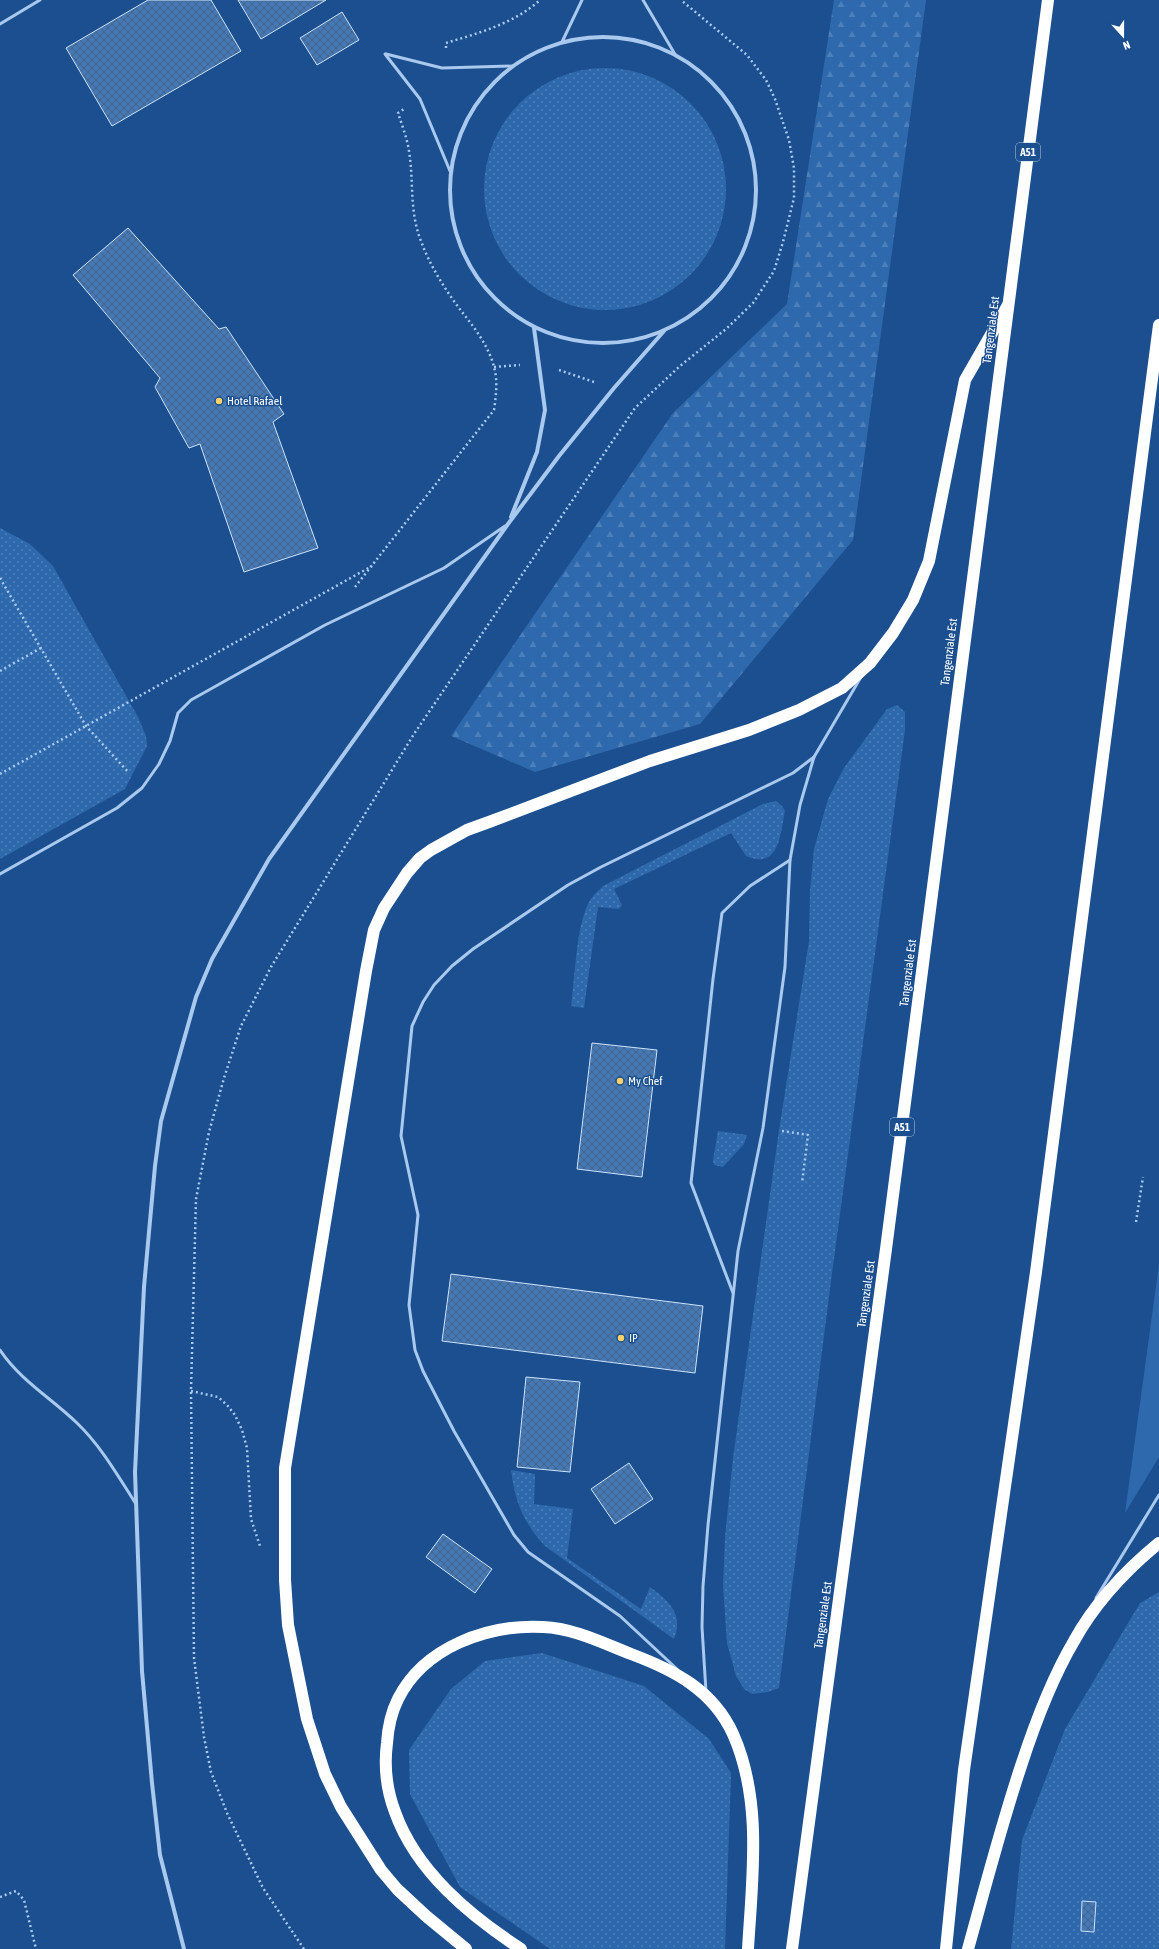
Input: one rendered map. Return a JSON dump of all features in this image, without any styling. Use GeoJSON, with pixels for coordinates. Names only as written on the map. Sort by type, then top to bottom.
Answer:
{"type":"FeatureCollection","features":[{"type":"Feature","properties":{"kind":"highway","name":"Tangenziale Est"},"geometry":{"type":"LineString","coordinates":[[792,1949],[887,1241],[1048,0]]}},
{"type":"Feature","properties":{"kind":"highway"},"geometry":{"type":"LineString","coordinates":[[466,1949],[426,1916],[397,1889],[381,1870],[341,1807],[325,1774],[307,1720],[288,1625],[285,1580],[285,1468],[364,978],[374,930],[384,908],[406,873],[420,858],[444,842],[489,822],[650,761],[749,730],[799,710],[842,688],[870,663],[893,633],[913,600],[929,561],[965,380],[1008,305]]}},
{"type":"Feature","properties":{"kind":"highway"},"geometry":{"type":"LineString","coordinates":[[946,1949],[964,1770],[1036,1272],[1159,325]]}},
{"type":"Feature","properties":{"kind":"highway"},"geometry":{"type":"LineString","coordinates":[[968,1949],[996,1846],[1030,1739],[1048,1692],[1074,1641],[1111,1589],[1159,1543]]}},
{"type":"Feature","properties":{"kind":"highway"},"geometry":{"type":"LineString","coordinates":[[521,1949],[491,1929],[462,1905],[419,1859],[394,1812],[388,1782],[386,1754],[392,1711],[402,1690],[431,1659],[446,1649],[480,1634],[504,1629],[545,1627],[583,1636],[657,1664],[688,1680],[707,1696],[720,1712],[732,1732],[747,1779],[751,1811],[753,1843],[748,1949]]}},
{"type":"Feature","properties":{"kind":"street"},"geometry":{"type":"LineString","coordinates":[[589,38],[621,38],[658,47],[676,56],[692,65],[711,82],[731,106],[741,122],[753,159],[756,177],[756,196],[750,234],[743,252],[731,274],[711,299],[681,322],[646,338],[627,342],[589,343],[552,335],[534,328],[502,307],[477,278],[459,245],[451,217],[449,198],[450,171],[457,142],[473,108],[498,78],[513,66],[546,48],[562,42],[589,38]]}},
{"type":"Feature","properties":{"kind":"street"},"geometry":{"type":"LineString","coordinates":[[508,524],[537,452],[544,410],[534,328]]}},
{"type":"Feature","properties":{"kind":"street"},"geometry":{"type":"LineString","coordinates":[[184,1949],[160,1855],[152,1783],[142,1671],[135,1472],[144,1287],[155,1166],[161,1121],[196,997],[212,959],[269,859],[508,524],[559,456],[614,388],[664,331]]}},
{"type":"Feature","properties":{"kind":"lane"},"geometry":{"type":"LineString","coordinates":[[0,24],[40,0]]}},
{"type":"Feature","properties":{"kind":"lane"},"geometry":{"type":"LineString","coordinates":[[562,42],[582,0]]}},
{"type":"Feature","properties":{"kind":"lane"},"geometry":{"type":"LineString","coordinates":[[643,0],[676,56]]}},
{"type":"Feature","properties":{"kind":"lane"},"geometry":{"type":"LineString","coordinates":[[450,171],[420,99],[385,54],[442,68],[513,66]]}},
{"type":"Feature","properties":{"kind":"lane"},"geometry":{"type":"LineString","coordinates":[[0,874],[117,808],[142,788],[159,764],[170,741],[178,713],[191,700],[325,625],[444,568],[508,524]]}},
{"type":"Feature","properties":{"kind":"lane"},"geometry":{"type":"LineString","coordinates":[[707,1696],[702,1627],[702,1586],[738,1251],[763,1128],[785,967],[790,860],[800,805],[814,757],[870,663]]}},
{"type":"Feature","properties":{"kind":"lane"},"geometry":{"type":"LineString","coordinates":[[707,1696],[620,1616],[528,1552],[514,1535],[499,1511],[454,1431],[423,1371],[415,1350],[410,1305],[418,1215],[401,1136],[412,1026],[423,1002],[434,985],[452,966],[473,949],[568,886],[601,867],[793,773],[814,757]]}},
{"type":"Feature","properties":{"kind":"lane"},"geometry":{"type":"LineString","coordinates":[[733,1293],[691,1183],[713,978],[722,912],[750,886],[790,860]]}},
{"type":"Feature","properties":{"kind":"lane"},"geometry":{"type":"LineString","coordinates":[[0,1350],[9,1363],[29,1384],[78,1423],[109,1462],[136,1504]]}},
{"type":"Feature","properties":{"kind":"lane"},"geometry":{"type":"LineString","coordinates":[[1095,1600],[1159,1495]]}},
{"type":"Feature","properties":{"kind":"lane"},"geometry":{"type":"LineString","coordinates":[[1074,1641],[1091,1606]]}},
{"type":"Feature","properties":{"kind":"path"},"geometry":{"type":"LineString","coordinates":[[442,68],[446,43],[500,25],[529,11],[540,0]]}},
{"type":"Feature","properties":{"kind":"path"},"geometry":{"type":"LineString","coordinates":[[304,1949],[263,1888],[250,1862],[211,1772],[205,1744],[194,1658],[191,1391],[196,1199],[209,1132],[224,1078],[241,1026],[271,967],[296,923],[414,734],[636,408],[680,366],[726,329],[753,303],[774,272],[794,198],[794,168],[788,140],[775,99],[766,80],[747,54],[682,0]]}},
{"type":"Feature","properties":{"kind":"path"},"geometry":{"type":"LineString","coordinates":[[354,589],[494,410],[496,394],[494,367],[474,326],[450,295],[434,269],[421,241],[414,218],[409,150],[398,113],[420,99]]}},
{"type":"Feature","properties":{"kind":"path"},"geometry":{"type":"LineString","coordinates":[[494,367],[538,363],[614,388],[636,408]]}},
{"type":"Feature","properties":{"kind":"path"},"geometry":{"type":"LineString","coordinates":[[0,774],[374,565]]}},
{"type":"Feature","properties":{"kind":"path"},"geometry":{"type":"LineString","coordinates":[[0,578],[86,726],[142,788]]}},
{"type":"Feature","properties":{"kind":"path"},"geometry":{"type":"LineString","coordinates":[[0,671],[41,648]]}},
{"type":"Feature","properties":{"kind":"path"},"geometry":{"type":"LineString","coordinates":[[782,1131],[808,1135],[802,1183]]}},
{"type":"Feature","properties":{"kind":"path"},"geometry":{"type":"LineString","coordinates":[[1136,1222],[1143,1177]]}},
{"type":"Feature","properties":{"kind":"path"},"geometry":{"type":"LineString","coordinates":[[191,1391],[218,1397],[231,1410],[242,1430],[247,1448],[251,1520],[261,1550]]}},
{"type":"Feature","properties":{"kind":"path"},"geometry":{"type":"LineString","coordinates":[[0,1897],[16,1891],[24,1900],[36,1949]]}},
{"type":"Feature","properties":{"kind":"green space"},"geometry":{"type":"Polygon","coordinates":[[[834,0],[926,0],[853,540],[700,724],[535,772],[451,736],[673,413],[787,304],[834,0]]]}},
{"type":"Feature","properties":{"kind":"green space"},"geometry":{"type":"Polygon","coordinates":[[[605,68],[629,70],[651,77],[672,88],[691,103],[706,122],[717,143],[724,165],[726,189],[724,213],[717,235],[706,256],[691,275],[672,290],[651,301],[629,308],[605,310],[581,308],[559,301],[538,290],[519,275],[504,256],[493,235],[486,213],[484,189],[486,165],[493,143],[504,122],[519,103],[538,88],[559,77],[581,70],[605,68]]]}},
{"type":"Feature","properties":{"kind":"green space"},"geometry":{"type":"Polygon","coordinates":[[[0,528],[30,544],[53,566],[138,717],[146,736],[147,746],[125,789],[0,859],[0,528]]]}},
{"type":"Feature","properties":{"kind":"green space"},"geometry":{"type":"Polygon","coordinates":[[[897,705],[905,712],[905,730],[831,1281],[779,1688],[768,1692],[752,1694],[744,1689],[736,1676],[727,1643],[723,1586],[725,1537],[733,1458],[779,1130],[809,941],[810,890],[814,849],[828,799],[844,768],[887,709],[897,705]]]}},
{"type":"Feature","properties":{"kind":"green space"},"geometry":{"type":"Polygon","coordinates":[[[776,801],[785,811],[776,847],[772,854],[766,858],[757,859],[746,856],[731,833],[614,889],[622,905],[619,909],[598,907],[584,1008],[571,1006],[581,924],[589,902],[603,886],[763,804],[776,801]]]}},
{"type":"Feature","properties":{"kind":"green space"},"geometry":{"type":"Polygon","coordinates":[[[718,1131],[747,1135],[744,1144],[723,1167],[714,1165],[713,1160],[718,1131]]]}},
{"type":"Feature","properties":{"kind":"green space"},"geometry":{"type":"Polygon","coordinates":[[[1159,1264],[1159,1457],[1125,1513],[1159,1264]]]}},
{"type":"Feature","properties":{"kind":"green space"},"geometry":{"type":"Polygon","coordinates":[[[511,1470],[535,1474],[534,1504],[573,1509],[567,1558],[641,1609],[650,1587],[669,1603],[676,1615],[677,1622],[677,1630],[674,1639],[545,1546],[537,1537],[521,1511],[515,1492],[511,1470]]]}},
{"type":"Feature","properties":{"kind":"green space"},"geometry":{"type":"Polygon","coordinates":[[[1159,1592],[1159,1949],[1011,1949],[1022,1840],[1065,1729],[1140,1603],[1159,1592]]]}},
{"type":"Feature","properties":{"kind":"green space"},"geometry":{"type":"Polygon","coordinates":[[[542,1653],[644,1686],[709,1739],[731,1773],[725,1949],[550,1949],[460,1887],[410,1794],[409,1750],[451,1689],[485,1661],[542,1653]]]}},
{"type":"Feature","properties":{"kind":"building"},"geometry":{"type":"Polygon","coordinates":[[[148,0],[211,0],[241,51],[112,126],[66,48],[148,0]]]}},
{"type":"Feature","properties":{"kind":"building"},"geometry":{"type":"Polygon","coordinates":[[[238,0],[326,0],[261,39],[238,0]]]}},
{"type":"Feature","properties":{"kind":"building"},"geometry":{"type":"Polygon","coordinates":[[[342,12],[359,40],[317,65],[300,38],[342,12]]]}},
{"type":"Feature","properties":{"kind":"building","name":"Hotel Rafael"},"geometry":{"type":"Polygon","coordinates":[[[128,228],[219,329],[226,327],[284,414],[273,422],[318,548],[244,572],[200,444],[189,448],[155,387],[160,378],[73,275],[128,228]]]}},
{"type":"Feature","properties":{"kind":"building","name":"My Chef"},"geometry":{"type":"Polygon","coordinates":[[[592,1043],[657,1050],[642,1177],[577,1169],[592,1043]]]}},
{"type":"Feature","properties":{"kind":"building"},"geometry":{"type":"Polygon","coordinates":[[[451,1274],[703,1306],[695,1373],[442,1341],[451,1274]]]}},
{"type":"Feature","properties":{"kind":"building"},"geometry":{"type":"Polygon","coordinates":[[[526,1377],[580,1382],[570,1472],[517,1467],[526,1377]]]}},
{"type":"Feature","properties":{"kind":"building"},"geometry":{"type":"Polygon","coordinates":[[[629,1463],[653,1499],[615,1524],[591,1489],[629,1463]]]}},
{"type":"Feature","properties":{"kind":"building"},"geometry":{"type":"Polygon","coordinates":[[[443,1534],[492,1569],[475,1593],[426,1557],[443,1534]]]}},
{"type":"Feature","properties":{"kind":"building"},"geometry":{"type":"Polygon","coordinates":[[[1082,1901],[1096,1902],[1094,1932],[1081,1931],[1082,1901]]]}},
{"type":"Feature","properties":{"kind":"place","name":"Hotel Rafael"},"geometry":{"type":"Point","coordinates":[219,401]}},
{"type":"Feature","properties":{"kind":"place","name":"My Chef"},"geometry":{"type":"Point","coordinates":[620,1081]}},
{"type":"Feature","properties":{"kind":"place","name":"IP"},"geometry":{"type":"Point","coordinates":[621,1338]}}]}
